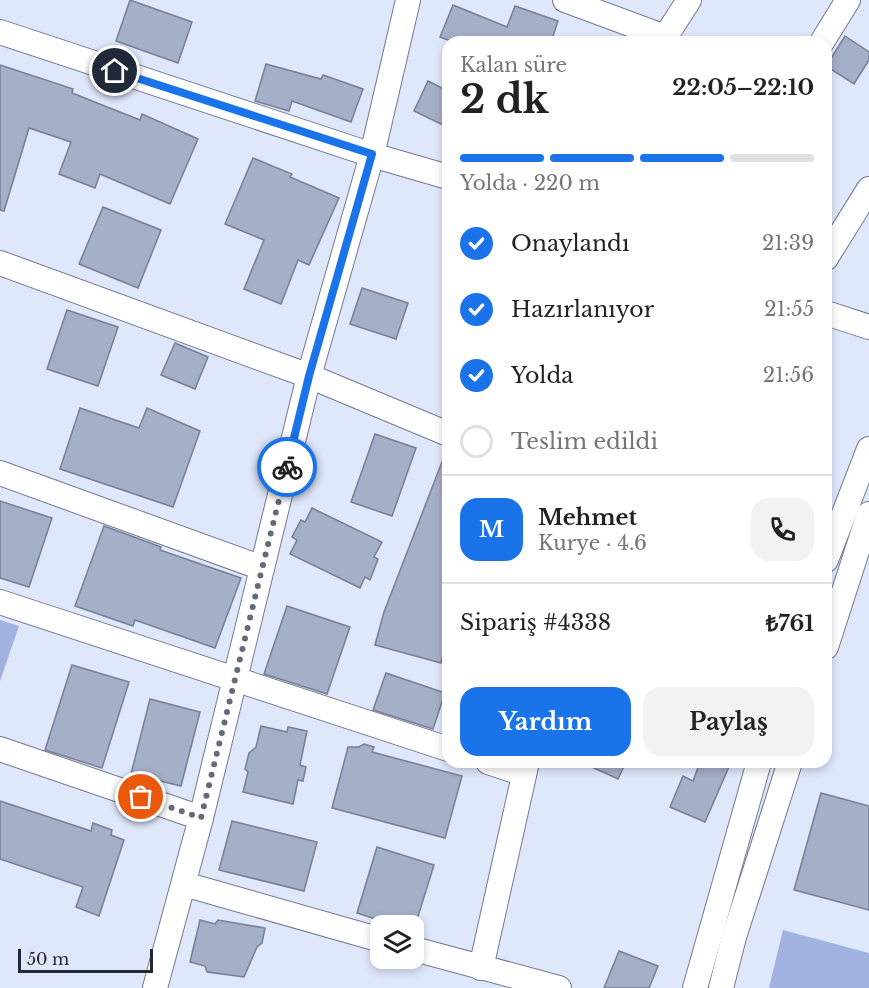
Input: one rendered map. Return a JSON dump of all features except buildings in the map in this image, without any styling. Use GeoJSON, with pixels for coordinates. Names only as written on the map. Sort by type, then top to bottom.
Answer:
{"type":"FeatureCollection","features":[{"type":"Feature","properties":{"kind":"street"},"geometry":{"type":"LineString","coordinates":[[155,988],[236,680],[309,376],[372,154],[408,0]]}},
{"type":"Feature","properties":{"kind":"street"},"geometry":{"type":"LineString","coordinates":[[565,0],[616,9],[659,36]]}},
{"type":"Feature","properties":{"kind":"street"},"geometry":{"type":"LineString","coordinates":[[666,36],[689,0]]}},
{"type":"Feature","properties":{"kind":"street"},"geometry":{"type":"LineString","coordinates":[[826,36],[848,0]]}},
{"type":"Feature","properties":{"kind":"street"},"geometry":{"type":"LineString","coordinates":[[0,32],[442,175]]}},
{"type":"Feature","properties":{"kind":"street"},"geometry":{"type":"LineString","coordinates":[[832,248],[869,189]]}},
{"type":"Feature","properties":{"kind":"street"},"geometry":{"type":"LineString","coordinates":[[0,263],[309,376],[442,431]]}},
{"type":"Feature","properties":{"kind":"street"},"geometry":{"type":"LineString","coordinates":[[832,315],[869,327]]}},
{"type":"Feature","properties":{"kind":"street"},"geometry":{"type":"LineString","coordinates":[[832,545],[869,449]]}},
{"type":"Feature","properties":{"kind":"street"},"geometry":{"type":"LineString","coordinates":[[0,473],[262,568]]}},
{"type":"Feature","properties":{"kind":"street"},"geometry":{"type":"LineString","coordinates":[[832,628],[869,514]]}},
{"type":"Feature","properties":{"kind":"street"},"geometry":{"type":"LineString","coordinates":[[0,602],[236,680],[442,744]]}},
{"type":"Feature","properties":{"kind":"street"},"geometry":{"type":"LineString","coordinates":[[0,748],[201,818]]}},
{"type":"Feature","properties":{"kind":"street"},"geometry":{"type":"LineString","coordinates":[[481,968],[526,768]]}},
{"type":"Feature","properties":{"kind":"street"},"geometry":{"type":"LineString","coordinates":[[695,988],[757,768]]}},
{"type":"Feature","properties":{"kind":"street"},"geometry":{"type":"LineString","coordinates":[[722,988],[734,937],[788,768]]}},
{"type":"Feature","properties":{"kind":"street"},"geometry":{"type":"LineString","coordinates":[[184,884],[370,937]]}},
{"type":"Feature","properties":{"kind":"street"},"geometry":{"type":"LineString","coordinates":[[424,952],[559,988]]}},
{"type":"Feature","properties":{"kind":"shaded area"},"geometry":{"type":"Polygon","coordinates":[[[0,620],[19,626],[0,681],[0,620]]]}},
{"type":"Feature","properties":{"kind":"shaded area"},"geometry":{"type":"Polygon","coordinates":[[[783,930],[869,953],[869,988],[769,988],[783,930]]]}},
{"type":"Feature","properties":{"kind":"way so far"},"geometry":{"type":"LineString","coordinates":[[141,797],[201,818],[287,467]]}},
{"type":"Feature","properties":{"kind":"route"},"geometry":{"type":"LineString","coordinates":[[115,71],[372,154],[309,376],[287,467]]}}]}
